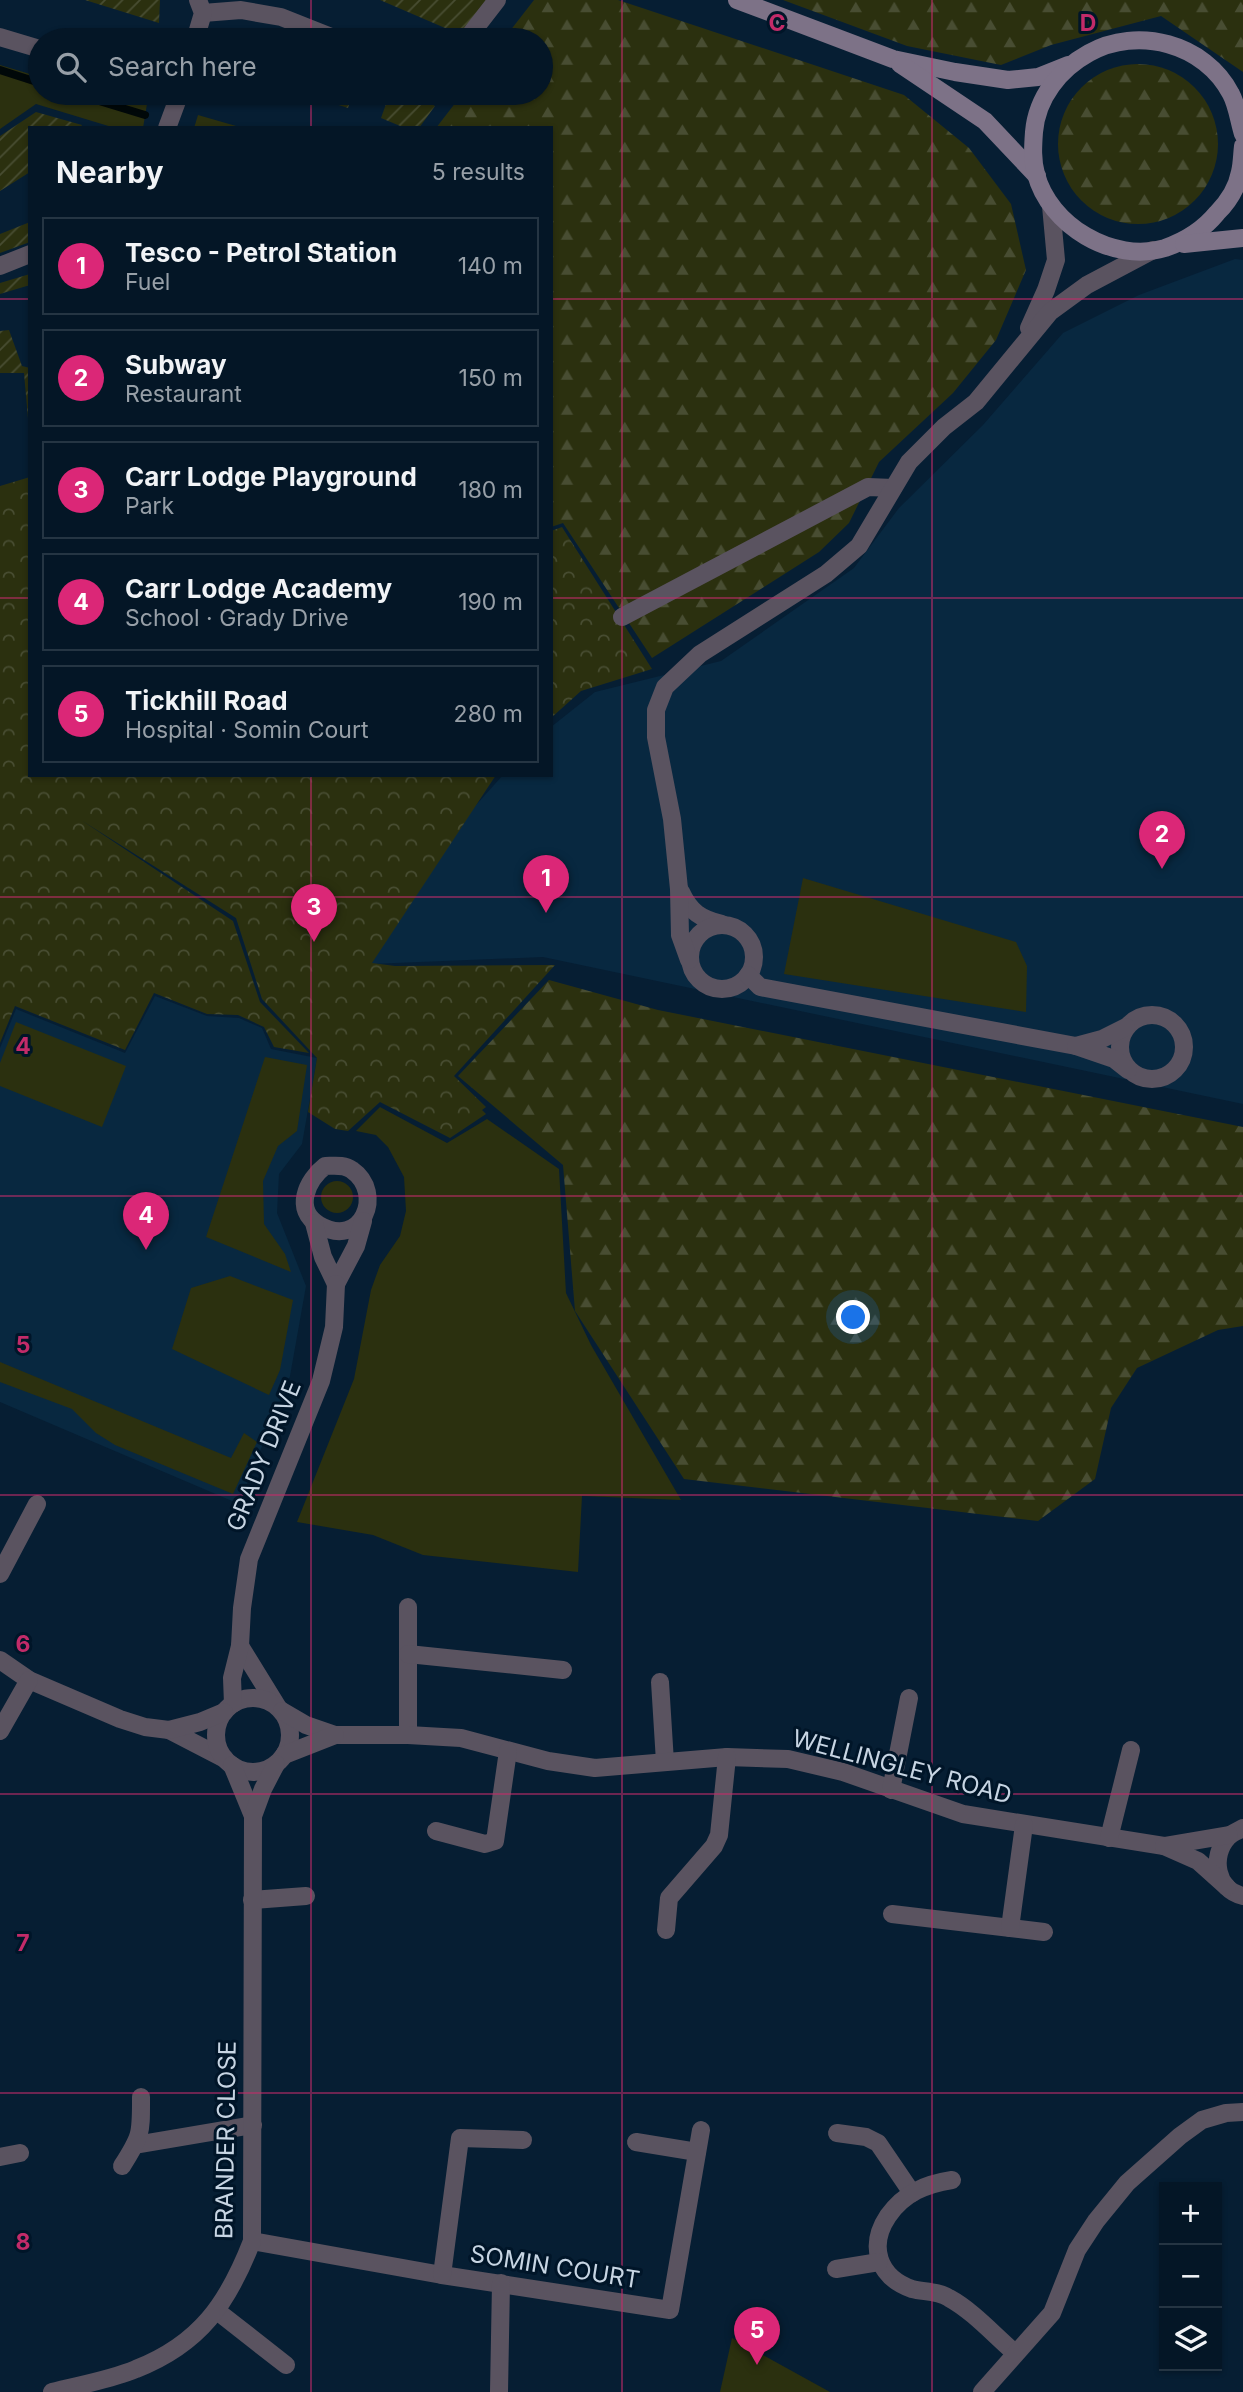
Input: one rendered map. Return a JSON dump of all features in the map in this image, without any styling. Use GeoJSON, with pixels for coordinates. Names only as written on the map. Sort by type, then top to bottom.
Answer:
{"type":"FeatureCollection","features":[{"type":"Feature","properties":{"kind":"street"},"geometry":{"type":"LineString","coordinates":[[475,28],[497,0]]}},
{"type":"Feature","properties":{"kind":"street"},"geometry":{"type":"LineString","coordinates":[[737,0],[893,59],[1008,80],[1038,77],[1068,65],[1094,50],[1131,38],[1168,43],[1207,64],[1243,92]]}},
{"type":"Feature","properties":{"kind":"street"},"geometry":{"type":"LineString","coordinates":[[197,28],[201,6],[281,17],[309,28]]}},
{"type":"Feature","properties":{"kind":"street"},"geometry":{"type":"LineString","coordinates":[[0,37],[28,45]]}},
{"type":"Feature","properties":{"kind":"street"},"geometry":{"type":"LineString","coordinates":[[893,59],[985,121],[1037,176]]}},
{"type":"Feature","properties":{"kind":"street"},"geometry":{"type":"LineString","coordinates":[[1207,64],[1231,93],[1243,134]]}},
{"type":"Feature","properties":{"kind":"street"},"geometry":{"type":"LineString","coordinates":[[1017,353],[1046,290],[1056,260],[1051,206],[1037,176],[1032,154],[1035,118],[1045,94],[1068,65]]}},
{"type":"Feature","properties":{"kind":"street"},"geometry":{"type":"LineString","coordinates":[[168,126],[176,105]]}},
{"type":"Feature","properties":{"kind":"street"},"geometry":{"type":"LineString","coordinates":[[679,889],[692,912],[740,930],[751,943],[753,965],[748,975],[737,985],[727,989],[709,987],[694,973],[680,936],[679,889],[672,819],[656,737],[656,710],[664,687],[700,653],[826,574],[859,546],[909,462],[976,402],[1050,312],[1087,285],[1204,228],[1229,201],[1240,174],[1243,146]]}},
{"type":"Feature","properties":{"kind":"street"},"geometry":{"type":"LineString","coordinates":[[1051,206],[1077,232],[1120,250],[1160,249],[1198,241],[1243,237]]}},
{"type":"Feature","properties":{"kind":"street"},"geometry":{"type":"LineString","coordinates":[[0,266],[28,255]]}},
{"type":"Feature","properties":{"kind":"street"},"geometry":{"type":"LineString","coordinates":[[622,617],[868,487],[893,488]]}},
{"type":"Feature","properties":{"kind":"street"},"geometry":{"type":"LineString","coordinates":[[690,960],[690,949],[701,931],[723,925]]}},
{"type":"Feature","properties":{"kind":"street"},"geometry":{"type":"LineString","coordinates":[[748,975],[760,986],[1076,1046],[1114,1059],[1130,1072],[1147,1079],[1160,1079],[1170,1074],[1183,1056],[1184,1044],[1177,1026],[1159,1015],[1141,1016],[1126,1027],[1076,1046]]}},
{"type":"Feature","properties":{"kind":"street"},"geometry":{"type":"LineString","coordinates":[[1126,1027],[1119,1043],[1120,1055],[1130,1072]]}},
{"type":"Feature","properties":{"kind":"street","name":"GRADY DRIVE"},"geometry":{"type":"LineString","coordinates":[[228,1708],[240,1646],[248,1559],[321,1381],[334,1327],[336,1284],[356,1246],[367,1210],[367,1195],[362,1182],[352,1170],[340,1166],[325,1166],[314,1175],[307,1186],[304,1200],[314,1223],[323,1257],[336,1284]]}},
{"type":"Feature","properties":{"kind":"street"},"geometry":{"type":"LineString","coordinates":[[314,1223],[339,1232],[352,1229],[363,1221]]}},
{"type":"Feature","properties":{"kind":"street"},"geometry":{"type":"LineString","coordinates":[[0,1574],[37,1504]]}},
{"type":"Feature","properties":{"kind":"street"},"geometry":{"type":"LineString","coordinates":[[408,1607],[408,1735]]}},
{"type":"Feature","properties":{"kind":"street"},"geometry":{"type":"LineString","coordinates":[[0,1660],[29,1680],[120,1719],[145,1727],[169,1730],[239,1769],[256,1772],[280,1759],[289,1743],[290,1728],[240,1646]]}},
{"type":"Feature","properties":{"kind":"street"},"geometry":{"type":"LineString","coordinates":[[408,1654],[563,1670]]}},
{"type":"Feature","properties":{"kind":"street"},"geometry":{"type":"LineString","coordinates":[[0,1731],[29,1680]]}},
{"type":"Feature","properties":{"kind":"street"},"geometry":{"type":"LineString","coordinates":[[660,1682],[665,1762]]}},
{"type":"Feature","properties":{"kind":"street"},"geometry":{"type":"LineString","coordinates":[[169,1730],[200,1722],[240,1700],[257,1698],[279,1709]]}},
{"type":"Feature","properties":{"kind":"street"},"geometry":{"type":"LineString","coordinates":[[891,1790],[909,1699]]}},
{"type":"Feature","properties":{"kind":"street"},"geometry":{"type":"LineString","coordinates":[[228,1708],[216,1733],[218,1748],[229,1762]]}},
{"type":"Feature","properties":{"kind":"street","name":"WELLINGLEY ROAD"},"geometry":{"type":"LineString","coordinates":[[279,1709],[306,1725],[335,1735],[461,1738],[548,1761],[595,1768],[727,1757],[788,1759],[844,1772],[964,1814],[1164,1846],[1198,1861],[1238,1894]]}},
{"type":"Feature","properties":{"kind":"street","name":"WELLINGLEY ROAD"},"geometry":{"type":"LineString","coordinates":[[280,1759],[335,1735]]}},
{"type":"Feature","properties":{"kind":"street"},"geometry":{"type":"LineString","coordinates":[[1109,1838],[1131,1750]]}},
{"type":"Feature","properties":{"kind":"street"},"geometry":{"type":"LineString","coordinates":[[436,1831],[485,1844],[495,1841],[508,1751]]}},
{"type":"Feature","properties":{"kind":"street"},"geometry":{"type":"LineString","coordinates":[[666,1930],[669,1898],[714,1846],[719,1835],[727,1757]]}},
{"type":"Feature","properties":{"kind":"street","name":"BRANDER CLOSE"},"geometry":{"type":"LineString","coordinates":[[52,2392],[134,2370],[181,2346],[217,2311],[238,2277],[251,2241],[253,1816],[263,1788],[280,1759]]}},
{"type":"Feature","properties":{"kind":"street","name":"BRANDER CLOSE"},"geometry":{"type":"LineString","coordinates":[[229,1762],[253,1816]]}},
{"type":"Feature","properties":{"kind":"street"},"geometry":{"type":"LineString","coordinates":[[1010,1928],[1024,1825]]}},
{"type":"Feature","properties":{"kind":"street"},"geometry":{"type":"LineString","coordinates":[[1238,1894],[1219,1876],[1217,1864],[1219,1849],[1239,1830]]}},
{"type":"Feature","properties":{"kind":"street","name":"WELLINGLEY ROAD"},"geometry":{"type":"LineString","coordinates":[[1164,1846],[1239,1830]]}},
{"type":"Feature","properties":{"kind":"street"},"geometry":{"type":"LineString","coordinates":[[252,1900],[306,1896]]}},
{"type":"Feature","properties":{"kind":"street"},"geometry":{"type":"LineString","coordinates":[[892,1914],[1044,1932]]}},
{"type":"Feature","properties":{"kind":"street"},"geometry":{"type":"LineString","coordinates":[[122,2166],[141,2130],[141,2097]]}},
{"type":"Feature","properties":{"kind":"street"},"geometry":{"type":"LineString","coordinates":[[982,2392],[1052,2312],[1077,2250],[1096,2221],[1127,2183],[1202,2120],[1226,2113],[1243,2112]]}},
{"type":"Feature","properties":{"kind":"street"},"geometry":{"type":"LineString","coordinates":[[135,2145],[253,2125]]}},
{"type":"Feature","properties":{"kind":"street","name":"SOMIN COURT"},"geometry":{"type":"LineString","coordinates":[[251,2241],[442,2275],[670,2310],[701,2130]]}},
{"type":"Feature","properties":{"kind":"street"},"geometry":{"type":"LineString","coordinates":[[837,2133],[866,2137],[877,2143],[912,2193]]}},
{"type":"Feature","properties":{"kind":"street"},"geometry":{"type":"LineString","coordinates":[[442,2275],[460,2138],[523,2140]]}},
{"type":"Feature","properties":{"kind":"street"},"geometry":{"type":"LineString","coordinates":[[636,2142],[697,2152]]}},
{"type":"Feature","properties":{"kind":"street"},"geometry":{"type":"LineString","coordinates":[[0,2157],[20,2153]]}},
{"type":"Feature","properties":{"kind":"street"},"geometry":{"type":"LineString","coordinates":[[952,2180],[934,2183],[912,2193],[895,2206],[886,2218],[877,2252],[879,2262],[887,2273],[901,2284],[945,2295],[960,2304],[1015,2354]]}},
{"type":"Feature","properties":{"kind":"street"},"geometry":{"type":"LineString","coordinates":[[836,2269],[879,2262]]}},
{"type":"Feature","properties":{"kind":"street"},"geometry":{"type":"LineString","coordinates":[[499,2392],[500,2283]]}},
{"type":"Feature","properties":{"kind":"street"},"geometry":{"type":"LineString","coordinates":[[217,2311],[286,2365]]}},
{"type":"Feature","properties":{"kind":"shaded area"},"geometry":{"type":"Polygon","coordinates":[[[1235,259],[1243,260],[1243,1104],[543,957],[371,964],[450,834],[501,777],[553,777],[553,725],[595,692],[721,661],[854,568],[899,508],[983,425],[1063,333],[1139,295],[1235,259]]]}},
{"type":"Feature","properties":{"kind":"shaded area"},"geometry":{"type":"Polygon","coordinates":[[[155,996],[207,1016],[239,1018],[262,1028],[271,1049],[317,1058],[302,1144],[279,1174],[277,1213],[306,1286],[290,1376],[239,1504],[0,1402],[0,1048],[16,1009],[125,1053],[155,996]]]}},
{"type":"Feature","properties":{"kind":"green space"},"geometry":{"type":"Polygon","coordinates":[[[85,0],[160,0],[159,23],[85,0]]]}},
{"type":"Feature","properties":{"kind":"green space"},"geometry":{"type":"Polygon","coordinates":[[[380,0],[487,0],[466,28],[445,28],[380,0]]]}},
{"type":"Feature","properties":{"kind":"green space"},"geometry":{"type":"Polygon","coordinates":[[[534,0],[618,0],[904,95],[969,148],[1011,204],[1026,270],[996,340],[953,393],[879,462],[849,523],[819,552],[652,658],[563,523],[553,526],[553,126],[438,126],[454,105],[553,105],[553,28],[512,28],[534,0]]]}},
{"type":"Feature","properties":{"kind":"green space"},"geometry":{"type":"Polygon","coordinates":[[[783,0],[1243,0],[1243,72],[1161,16],[1051,45],[1001,65],[907,46],[783,0]]]}},
{"type":"Feature","properties":{"kind":"green space"},"geometry":{"type":"Polygon","coordinates":[[[1138,64],[1169,70],[1195,87],[1212,113],[1218,144],[1212,175],[1195,201],[1169,218],[1138,224],[1107,218],[1081,201],[1064,175],[1058,144],[1064,113],[1081,87],[1107,70],[1138,64]]]}},
{"type":"Feature","properties":{"kind":"green space"},"geometry":{"type":"Polygon","coordinates":[[[0,65],[28,73],[28,105],[35,105],[0,129],[0,65]]]}},
{"type":"Feature","properties":{"kind":"green space"},"geometry":{"type":"Polygon","coordinates":[[[39,105],[147,105],[143,126],[108,126],[39,105]]]}},
{"type":"Feature","properties":{"kind":"green space"},"geometry":{"type":"Polygon","coordinates":[[[386,105],[435,106],[420,126],[400,126],[381,118],[386,105]]]}},
{"type":"Feature","properties":{"kind":"green space"},"geometry":{"type":"Polygon","coordinates":[[[36,112],[82,125],[28,126],[28,173],[0,191],[0,136],[36,112]]]}},
{"type":"Feature","properties":{"kind":"green space"},"geometry":{"type":"Polygon","coordinates":[[[198,115],[236,126],[195,126],[198,115]]]}},
{"type":"Feature","properties":{"kind":"green space"},"geometry":{"type":"Polygon","coordinates":[[[28,223],[28,243],[0,253],[0,234],[28,223]]]}},
{"type":"Feature","properties":{"kind":"green space"},"geometry":{"type":"Polygon","coordinates":[[[28,275],[28,286],[0,294],[0,283],[28,275]]]}},
{"type":"Feature","properties":{"kind":"green space"},"geometry":{"type":"Polygon","coordinates":[[[9,330],[22,366],[28,368],[28,418],[24,373],[0,373],[0,331],[9,330]]]}},
{"type":"Feature","properties":{"kind":"green space"},"geometry":{"type":"Polygon","coordinates":[[[28,478],[28,777],[495,777],[372,963],[395,966],[555,965],[454,1076],[486,1107],[482,1110],[486,1114],[450,1138],[380,1102],[348,1131],[335,1129],[308,1112],[317,1058],[262,999],[236,918],[81,820],[233,921],[260,1002],[309,1053],[274,1047],[264,1027],[238,1015],[207,1014],[154,993],[125,1050],[15,1006],[0,1043],[0,486],[28,478]]]}},
{"type":"Feature","properties":{"kind":"green space"},"geometry":{"type":"Polygon","coordinates":[[[562,527],[652,669],[581,691],[553,716],[553,530],[562,527]]]}},
{"type":"Feature","properties":{"kind":"green space"},"geometry":{"type":"Polygon","coordinates":[[[803,878],[1016,942],[1027,966],[1026,1012],[784,974],[803,878]]]}},
{"type":"Feature","properties":{"kind":"green space"},"geometry":{"type":"Polygon","coordinates":[[[549,980],[658,1010],[1243,1127],[1243,1326],[1218,1330],[1137,1368],[1111,1408],[1095,1479],[1038,1521],[684,1479],[575,1311],[563,1165],[458,1076],[549,980]]]}},
{"type":"Feature","properties":{"kind":"green space"},"geometry":{"type":"Polygon","coordinates":[[[16,1022],[126,1066],[102,1127],[0,1086],[0,1063],[16,1022]]]}},
{"type":"Feature","properties":{"kind":"green space"},"geometry":{"type":"Polygon","coordinates":[[[265,1057],[307,1065],[297,1131],[278,1146],[263,1181],[264,1224],[285,1254],[291,1272],[206,1237],[265,1057]]]}},
{"type":"Feature","properties":{"kind":"green space"},"geometry":{"type":"Polygon","coordinates":[[[380,1107],[447,1143],[487,1119],[559,1169],[566,1293],[591,1345],[681,1500],[582,1496],[578,1572],[423,1555],[373,1535],[297,1522],[354,1379],[371,1290],[380,1265],[400,1236],[406,1211],[404,1177],[388,1147],[376,1135],[356,1131],[380,1107]]]}},
{"type":"Feature","properties":{"kind":"green space"},"geometry":{"type":"Polygon","coordinates":[[[337,1181],[349,1185],[353,1197],[349,1209],[337,1213],[325,1209],[321,1197],[325,1185],[337,1181]]]}},
{"type":"Feature","properties":{"kind":"green space"},"geometry":{"type":"Polygon","coordinates":[[[230,1276],[293,1300],[280,1370],[269,1395],[172,1349],[191,1288],[230,1276]]]}},
{"type":"Feature","properties":{"kind":"green space"},"geometry":{"type":"Polygon","coordinates":[[[0,1362],[231,1458],[244,1433],[257,1442],[233,1494],[115,1445],[96,1433],[72,1409],[0,1382],[0,1362]]]}},
{"type":"Feature","properties":{"kind":"green space"},"geometry":{"type":"Polygon","coordinates":[[[732,2338],[830,2392],[720,2392],[732,2338]]]}},
{"type":"Feature","properties":{"kind":"waterway"},"geometry":{"type":"LineString","coordinates":[[0,70],[28,79]]}},
{"type":"Feature","properties":{"kind":"waterway"},"geometry":{"type":"LineString","coordinates":[[112,105],[145,115]]}},
{"type":"Feature","properties":{"kind":"place","name":"Subway"},"geometry":{"type":"Point","coordinates":[1162,869]}},
{"type":"Feature","properties":{"kind":"place","name":"Tesco - Petrol Station"},"geometry":{"type":"Point","coordinates":[546,913]}},
{"type":"Feature","properties":{"kind":"place","name":"Carr Lodge Playground"},"geometry":{"type":"Point","coordinates":[314,942]}},
{"type":"Feature","properties":{"kind":"place","name":"Carr Lodge Academy"},"geometry":{"type":"Point","coordinates":[146,1250]}},
{"type":"Feature","properties":{"kind":"place","name":"Tickhill Road"},"geometry":{"type":"Point","coordinates":[757,2365]}}]}
